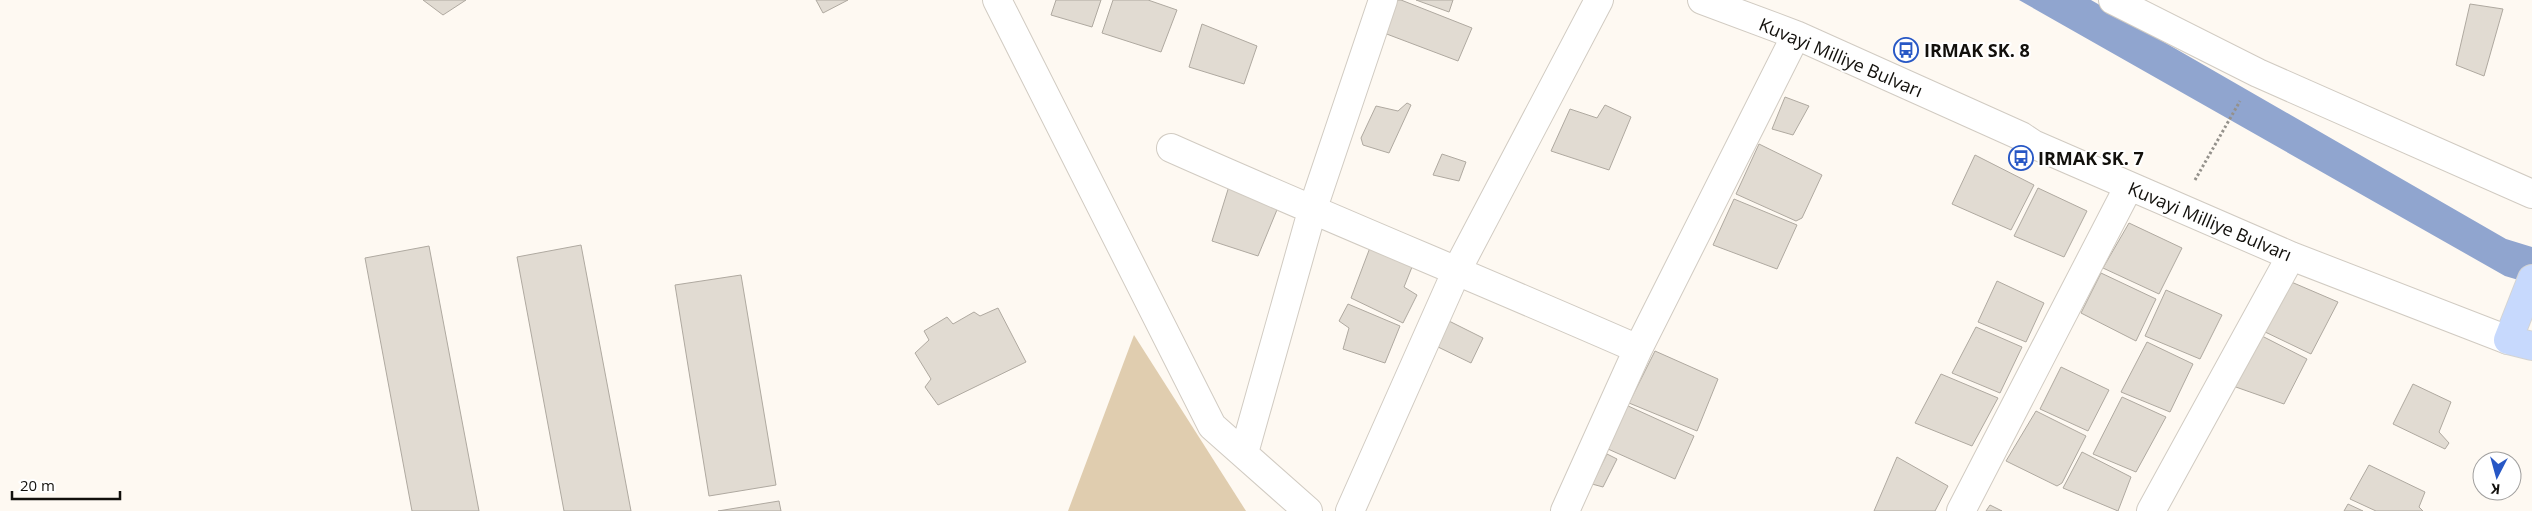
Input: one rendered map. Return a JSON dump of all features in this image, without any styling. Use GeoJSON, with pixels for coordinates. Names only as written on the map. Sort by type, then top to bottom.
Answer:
{"type":"FeatureCollection","features":[{"type":"Feature","properties":{"kind":"main road"},"geometry":{"type":"LineString","coordinates":[[2520,343],[2528,290]]}},
{"type":"Feature","properties":{"kind":"street"},"geometry":{"type":"LineString","coordinates":[[996,0],[1212,426],[1308,511]]}},
{"type":"Feature","properties":{"kind":"street"},"geometry":{"type":"LineString","coordinates":[[1244,453],[1312,211],[1383,0]]}},
{"type":"Feature","properties":{"kind":"street"},"geometry":{"type":"LineString","coordinates":[[1350,511],[1457,270],[1599,0]]}},
{"type":"Feature","properties":{"kind":"street","name":"Kuvayi Milliye Bulvarı"},"geometry":{"type":"LineString","coordinates":[[1702,0],[1796,35],[2129,186],[2291,256],[2520,343]]}},
{"type":"Feature","properties":{"kind":"street"},"geometry":{"type":"LineString","coordinates":[[2113,0],[2258,73],[2532,194]]}},
{"type":"Feature","properties":{"kind":"street"},"geometry":{"type":"LineString","coordinates":[[1565,511],[1638,349],[1796,35]]}},
{"type":"Feature","properties":{"kind":"street"},"geometry":{"type":"LineString","coordinates":[[1171,148],[1312,211],[1457,270],[1638,349]]}},
{"type":"Feature","properties":{"kind":"street"},"geometry":{"type":"LineString","coordinates":[[1961,511],[2129,186]]}},
{"type":"Feature","properties":{"kind":"street"},"geometry":{"type":"LineString","coordinates":[[2151,511],[2291,256]]}},
{"type":"Feature","properties":{"kind":"path"},"geometry":{"type":"LineString","coordinates":[[2213,146],[2241,98]]}},
{"type":"Feature","properties":{"kind":"shaded area"},"geometry":{"type":"Polygon","coordinates":[[[1134,335],[1246,511],[1068,511],[1134,335]]]}},
{"type":"Feature","properties":{"kind":"water"},"geometry":{"type":"Polygon","coordinates":[[[2019,0],[2091,0],[2506,239],[2532,247],[2532,284],[2505,276],[2019,0]]]}},
{"type":"Feature","properties":{"kind":"building"},"geometry":{"type":"Polygon","coordinates":[[[423,0],[466,0],[443,15],[423,0]]]}},
{"type":"Feature","properties":{"kind":"building"},"geometry":{"type":"Polygon","coordinates":[[[816,0],[848,0],[823,13],[816,0]]]}},
{"type":"Feature","properties":{"kind":"building"},"geometry":{"type":"Polygon","coordinates":[[[1056,0],[1101,0],[1092,27],[1051,15],[1056,0]]]}},
{"type":"Feature","properties":{"kind":"building"},"geometry":{"type":"Polygon","coordinates":[[[1113,0],[1148,0],[1177,10],[1161,52],[1102,33],[1113,0]]]}},
{"type":"Feature","properties":{"kind":"building"},"geometry":{"type":"Polygon","coordinates":[[[1395,0],[1401,0],[1472,28],[1458,61],[1384,33],[1395,0]]]}},
{"type":"Feature","properties":{"kind":"building"},"geometry":{"type":"Polygon","coordinates":[[[1416,0],[1453,0],[1449,12],[1416,0]]]}},
{"type":"Feature","properties":{"kind":"building"},"geometry":{"type":"Polygon","coordinates":[[[2470,4],[2503,9],[2484,76],[2456,65],[2470,4]]]}},
{"type":"Feature","properties":{"kind":"building"},"geometry":{"type":"Polygon","coordinates":[[[1202,24],[1257,46],[1244,84],[1189,67],[1202,24]]]}},
{"type":"Feature","properties":{"kind":"building"},"geometry":{"type":"Polygon","coordinates":[[[1785,97],[1809,106],[1793,135],[1772,129],[1785,97]]]}},
{"type":"Feature","properties":{"kind":"building"},"geometry":{"type":"Polygon","coordinates":[[[1407,103],[1411,105],[1389,153],[1363,145],[1361,138],[1376,106],[1398,111],[1407,103]]]}},
{"type":"Feature","properties":{"kind":"building"},"geometry":{"type":"Polygon","coordinates":[[[1605,105],[1631,117],[1609,170],[1551,151],[1570,109],[1597,118],[1605,105]]]}},
{"type":"Feature","properties":{"kind":"building"},"geometry":{"type":"Polygon","coordinates":[[[1759,144],[1822,175],[1802,218],[1796,221],[1736,194],[1759,144]]]}},
{"type":"Feature","properties":{"kind":"building"},"geometry":{"type":"Polygon","coordinates":[[[1442,154],[1466,162],[1459,181],[1433,175],[1442,154]]]}},
{"type":"Feature","properties":{"kind":"building"},"geometry":{"type":"Polygon","coordinates":[[[1975,155],[2034,185],[2011,230],[1952,204],[1975,155]]]}},
{"type":"Feature","properties":{"kind":"building"},"geometry":{"type":"Polygon","coordinates":[[[1230,183],[1281,200],[1258,256],[1212,241],[1230,183]]]}},
{"type":"Feature","properties":{"kind":"building"},"geometry":{"type":"Polygon","coordinates":[[[2038,188],[2087,211],[2064,257],[2014,236],[2038,188]]]}},
{"type":"Feature","properties":{"kind":"building"},"geometry":{"type":"Polygon","coordinates":[[[1734,199],[1797,225],[1777,269],[1713,245],[1734,199]]]}},
{"type":"Feature","properties":{"kind":"building"},"geometry":{"type":"Polygon","coordinates":[[[2129,223],[2182,248],[2159,294],[2103,268],[2129,223]]]}},
{"type":"Feature","properties":{"kind":"building"},"geometry":{"type":"Polygon","coordinates":[[[581,245],[631,511],[564,511],[517,257],[581,245]]]}},
{"type":"Feature","properties":{"kind":"building"},"geometry":{"type":"Polygon","coordinates":[[[1371,245],[1414,262],[1404,287],[1417,295],[1403,323],[1351,298],[1371,245]]]}},
{"type":"Feature","properties":{"kind":"building"},"geometry":{"type":"Polygon","coordinates":[[[429,246],[479,511],[412,511],[365,258],[429,246]]]}},
{"type":"Feature","properties":{"kind":"building"},"geometry":{"type":"Polygon","coordinates":[[[2101,273],[2156,299],[2136,341],[2081,313],[2101,273]]]}},
{"type":"Feature","properties":{"kind":"building"},"geometry":{"type":"Polygon","coordinates":[[[741,275],[776,485],[709,496],[675,285],[741,275]]]}},
{"type":"Feature","properties":{"kind":"building"},"geometry":{"type":"Polygon","coordinates":[[[1997,281],[2044,303],[2026,342],[1978,322],[1997,281]]]}},
{"type":"Feature","properties":{"kind":"building"},"geometry":{"type":"Polygon","coordinates":[[[2289,281],[2338,302],[2311,354],[2261,330],[2289,281]]]}},
{"type":"Feature","properties":{"kind":"building"},"geometry":{"type":"Polygon","coordinates":[[[2166,290],[2222,315],[2200,359],[2145,336],[2166,290]]]}},
{"type":"Feature","properties":{"kind":"building"},"geometry":{"type":"Polygon","coordinates":[[[1348,304],[1400,326],[1385,363],[1343,349],[1349,328],[1339,321],[1348,304]]]}},
{"type":"Feature","properties":{"kind":"building"},"geometry":{"type":"Polygon","coordinates":[[[998,308],[1026,362],[938,405],[925,387],[931,379],[915,353],[929,340],[924,331],[947,317],[953,324],[974,312],[980,316],[998,308]]]}},
{"type":"Feature","properties":{"kind":"building"},"geometry":{"type":"Polygon","coordinates":[[[1449,321],[1483,338],[1471,363],[1436,346],[1449,321]]]}},
{"type":"Feature","properties":{"kind":"building"},"geometry":{"type":"Polygon","coordinates":[[[1976,327],[2022,347],[2000,393],[1952,373],[1976,327]]]}},
{"type":"Feature","properties":{"kind":"building"},"geometry":{"type":"Polygon","coordinates":[[[2260,335],[2307,359],[2284,404],[2233,386],[2260,335]]]}},
{"type":"Feature","properties":{"kind":"building"},"geometry":{"type":"Polygon","coordinates":[[[2147,342],[2193,364],[2170,412],[2121,392],[2147,342]]]}},
{"type":"Feature","properties":{"kind":"building"},"geometry":{"type":"Polygon","coordinates":[[[1655,351],[1718,379],[1697,431],[1629,403],[1655,351]]]}},
{"type":"Feature","properties":{"kind":"building"},"geometry":{"type":"Polygon","coordinates":[[[2061,367],[2109,390],[2088,431],[2040,409],[2061,367]]]}},
{"type":"Feature","properties":{"kind":"building"},"geometry":{"type":"Polygon","coordinates":[[[1941,374],[1998,398],[1972,446],[1915,423],[1941,374]]]}},
{"type":"Feature","properties":{"kind":"building"},"geometry":{"type":"Polygon","coordinates":[[[2413,384],[2451,402],[2439,432],[2449,443],[2445,449],[2393,424],[2413,384]]]}},
{"type":"Feature","properties":{"kind":"building"},"geometry":{"type":"Polygon","coordinates":[[[2122,397],[2166,417],[2136,472],[2093,454],[2122,397]]]}},
{"type":"Feature","properties":{"kind":"building"},"geometry":{"type":"Polygon","coordinates":[[[1626,405],[1694,436],[1675,479],[1608,449],[1626,405]]]}},
{"type":"Feature","properties":{"kind":"building"},"geometry":{"type":"Polygon","coordinates":[[[2036,411],[2086,436],[2062,483],[2057,486],[2006,461],[2036,411]]]}},
{"type":"Feature","properties":{"kind":"building"},"geometry":{"type":"Polygon","coordinates":[[[2082,452],[2131,477],[2118,511],[2063,488],[2082,452]]]}},
{"type":"Feature","properties":{"kind":"building"},"geometry":{"type":"Polygon","coordinates":[[[1607,454],[1617,459],[1603,487],[1592,484],[1607,454]]]}},
{"type":"Feature","properties":{"kind":"building"},"geometry":{"type":"Polygon","coordinates":[[[1897,457],[1948,486],[1935,511],[1874,511],[1897,457]]]}},
{"type":"Feature","properties":{"kind":"building"},"geometry":{"type":"Polygon","coordinates":[[[2369,465],[2425,492],[2419,507],[2423,511],[2376,511],[2350,499],[2369,465]]]}},
{"type":"Feature","properties":{"kind":"building"},"geometry":{"type":"Polygon","coordinates":[[[779,501],[781,511],[718,511],[779,501]]]}},
{"type":"Feature","properties":{"kind":"building"},"geometry":{"type":"Polygon","coordinates":[[[2348,504],[2363,511],[2344,511],[2348,504]]]}},
{"type":"Feature","properties":{"kind":"building"},"geometry":{"type":"Polygon","coordinates":[[[1990,505],[2002,511],[1986,511],[1990,505]]]}},
{"type":"Feature","properties":{"kind":"place","name":"IRMAK SK. 8"},"geometry":{"type":"Point","coordinates":[1906,50]}},
{"type":"Feature","properties":{"kind":"place","name":"IRMAK SK. 7"},"geometry":{"type":"Point","coordinates":[2021,158]}}]}
